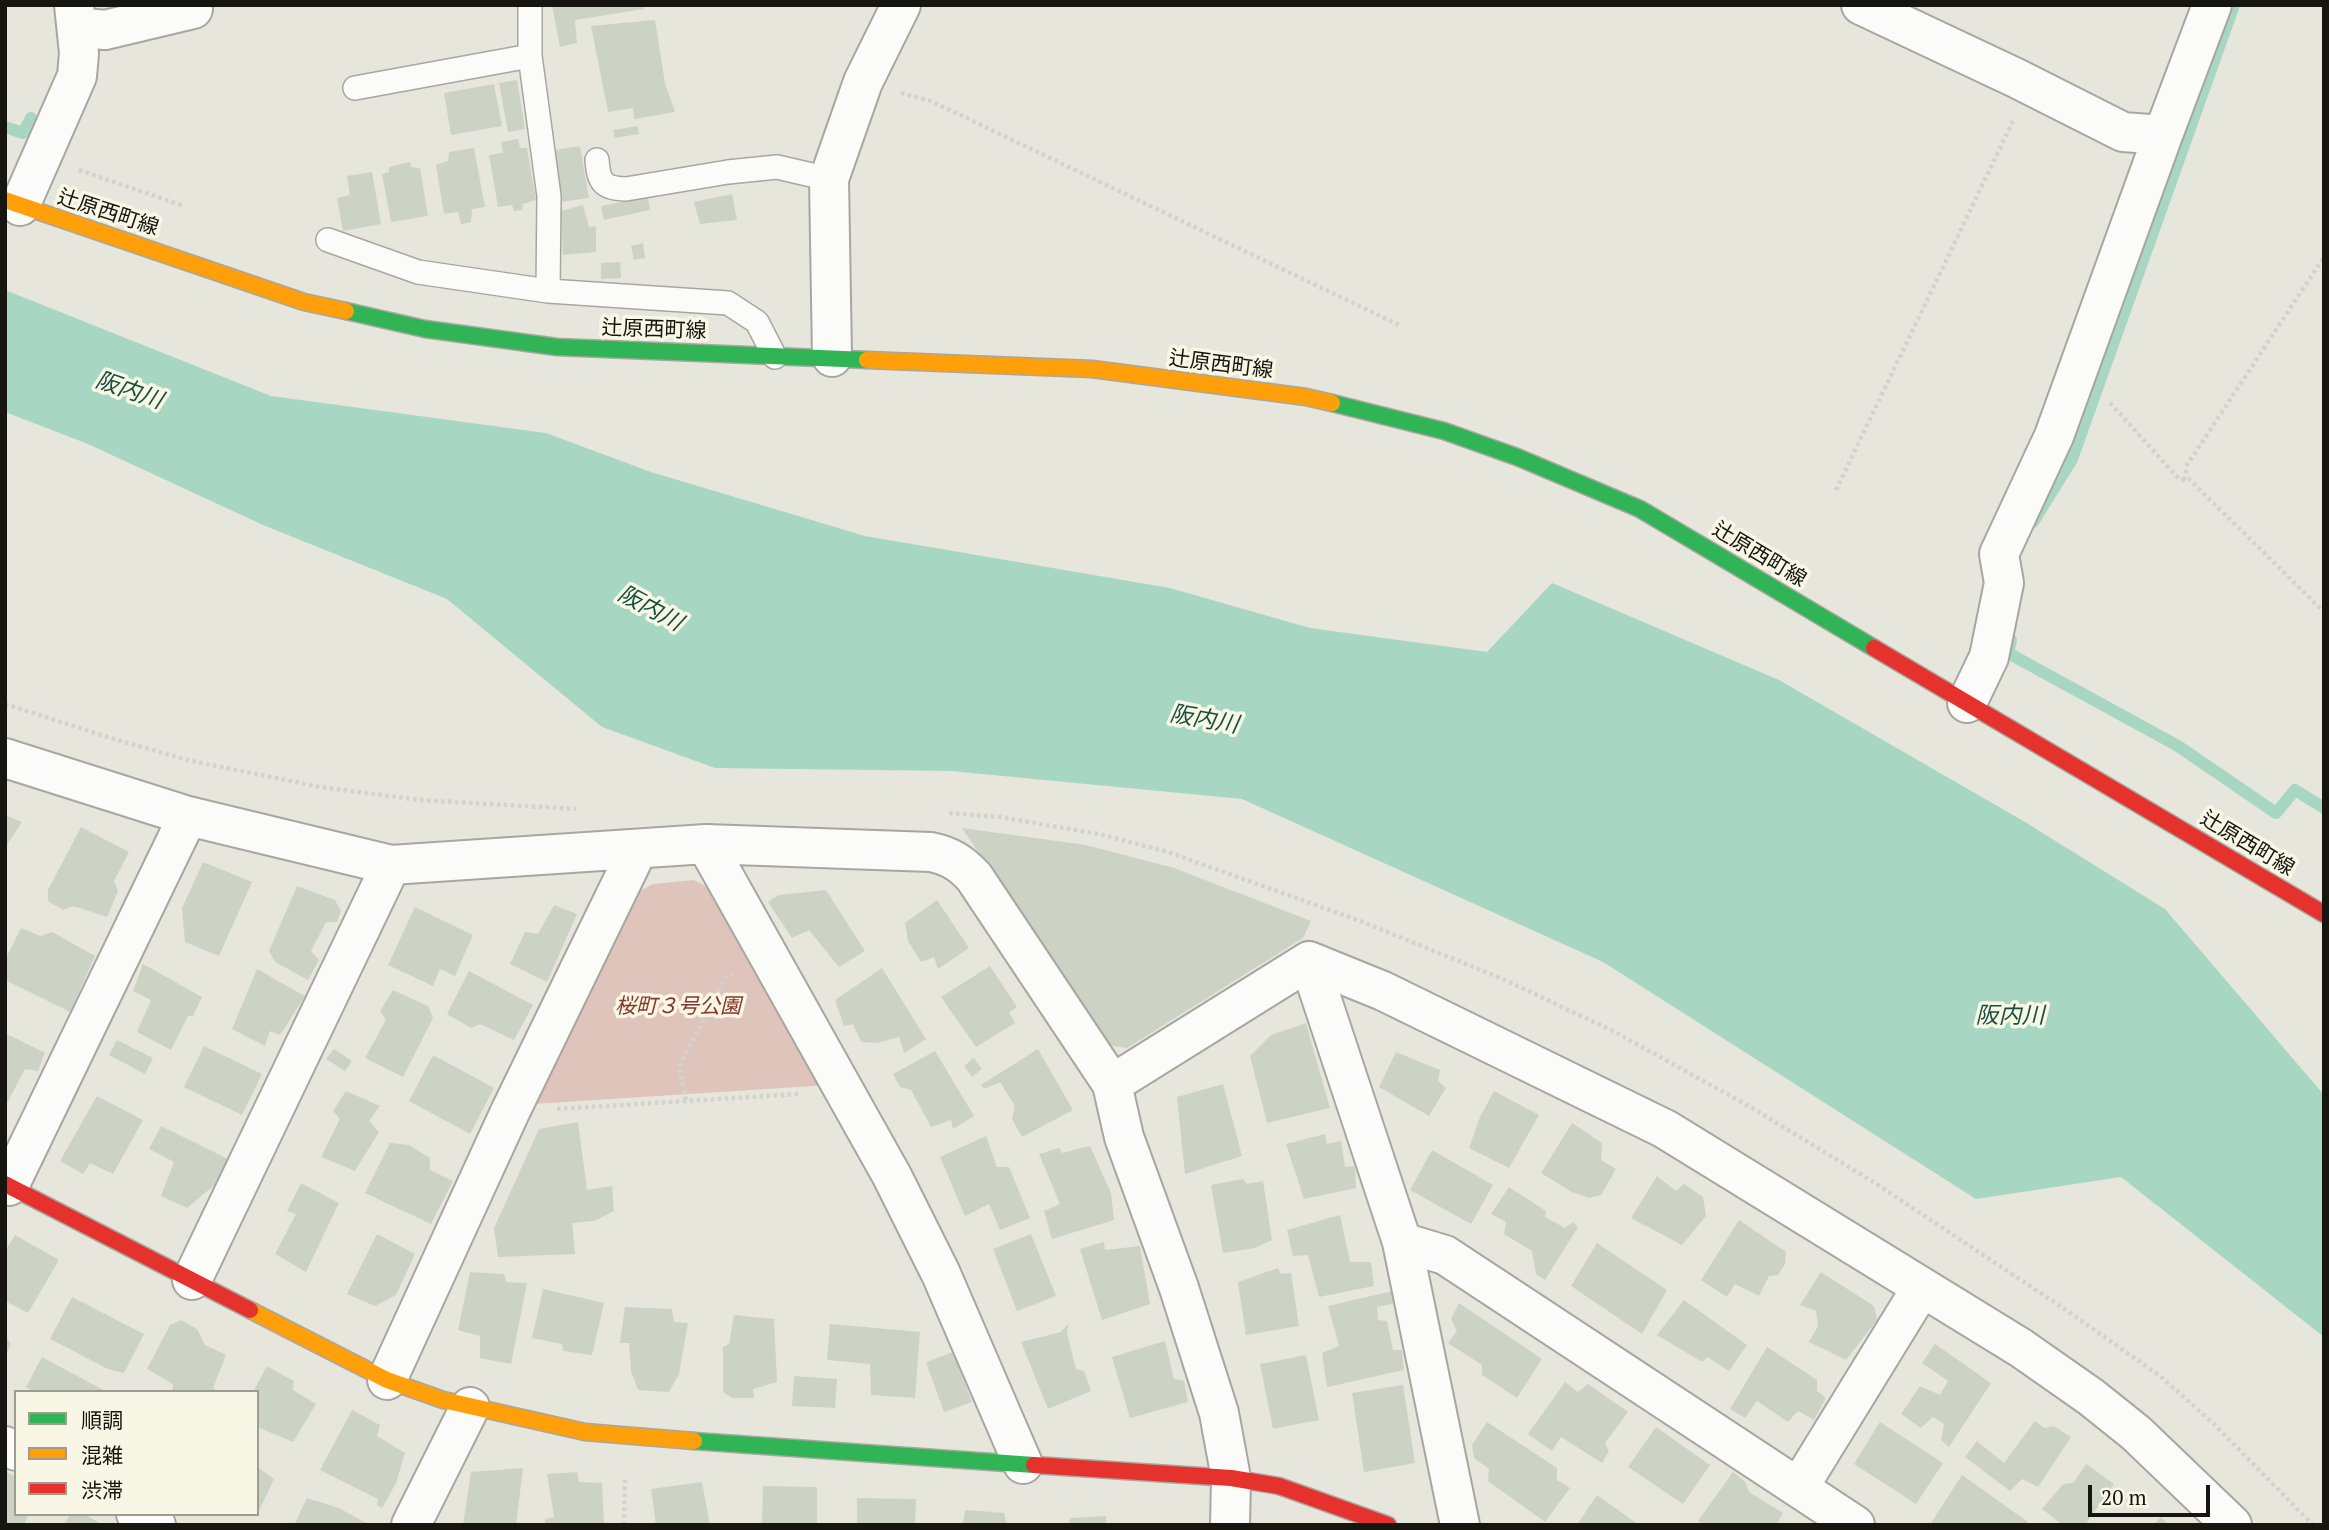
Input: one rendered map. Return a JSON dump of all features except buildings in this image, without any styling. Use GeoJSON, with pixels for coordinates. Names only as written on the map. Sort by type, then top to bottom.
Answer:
{"type":"FeatureCollection","features":[{"type":"Feature","properties":{"kind":"main road","name":"辻原西町線"},"geometry":{"type":"LineString","coordinates":[[13,203],[304,302],[425,329],[557,347],[1092,369],[1307,397],[1444,431],[1517,457],[1640,509],[2324,914]]}},
{"type":"Feature","properties":{"kind":"main road"},"geometry":{"type":"LineString","coordinates":[[7,1185],[387,1380],[470,1407],[584,1432],[774,1448],[1231,1478],[1279,1486],[1388,1525]]}},
{"type":"Feature","properties":{"kind":"street"},"geometry":{"type":"LineString","coordinates":[[832,357],[829,179],[863,82],[901,5]]}},
{"type":"Feature","properties":{"kind":"street"},"geometry":{"type":"LineString","coordinates":[[1861,5],[2123,132],[2162,135]]}},
{"type":"Feature","properties":{"kind":"street"},"geometry":{"type":"LineString","coordinates":[[1967,703],[1989,657],[2004,583],[1999,554],[2054,436],[2162,135],[2212,5]]}},
{"type":"Feature","properties":{"kind":"street"},"geometry":{"type":"LineString","coordinates":[[75,16],[105,30],[193,9]]}},
{"type":"Feature","properties":{"kind":"street"},"geometry":{"type":"LineString","coordinates":[[13,203],[42,157],[76,76],[79,53],[75,16]]}},
{"type":"Feature","properties":{"kind":"street"},"geometry":{"type":"LineString","coordinates":[[5,758],[188,816],[391,865],[706,844],[931,852],[960,863],[974,877],[1112,1084],[1124,1137],[1180,1288],[1219,1413],[1231,1478],[1230,1525]]}},
{"type":"Feature","properties":{"kind":"street"},"geometry":{"type":"LineString","coordinates":[[7,1185],[188,816]]}},
{"type":"Feature","properties":{"kind":"street"},"geometry":{"type":"LineString","coordinates":[[706,844],[892,1176],[941,1274],[1023,1464]]}},
{"type":"Feature","properties":{"kind":"street"},"geometry":{"type":"LineString","coordinates":[[387,1380],[510,1112],[638,849]]}},
{"type":"Feature","properties":{"kind":"street"},"geometry":{"type":"LineString","coordinates":[[192,1280],[391,865]]}},
{"type":"Feature","properties":{"kind":"street"},"geometry":{"type":"LineString","coordinates":[[1112,1084],[1309,961]]}},
{"type":"Feature","properties":{"kind":"street"},"geometry":{"type":"LineString","coordinates":[[1309,961],[1402,1242],[1460,1525]]}},
{"type":"Feature","properties":{"kind":"street"},"geometry":{"type":"LineString","coordinates":[[1309,961],[1383,991],[1665,1129],[2021,1348],[2091,1397],[2136,1433],[2232,1525]]}},
{"type":"Feature","properties":{"kind":"street"},"geometry":{"type":"LineString","coordinates":[[1402,1242],[1445,1255],[1855,1525]]}},
{"type":"Feature","properties":{"kind":"street"},"geometry":{"type":"LineString","coordinates":[[1799,1487],[1922,1287]]}},
{"type":"Feature","properties":{"kind":"street"},"geometry":{"type":"LineString","coordinates":[[411,1525],[470,1407]]}},
{"type":"Feature","properties":{"kind":"lane"},"geometry":{"type":"LineString","coordinates":[[530,5],[530,56],[550,196],[548,290]]}},
{"type":"Feature","properties":{"kind":"lane"},"geometry":{"type":"LineString","coordinates":[[355,88],[530,56]]}},
{"type":"Feature","properties":{"kind":"lane"},"geometry":{"type":"LineString","coordinates":[[597,160],[598,175],[603,184],[614,189],[777,167],[829,179]]}},
{"type":"Feature","properties":{"kind":"lane"},"geometry":{"type":"LineString","coordinates":[[328,240],[418,272],[548,290],[728,303],[757,322],[775,356]]}},
{"type":"Feature","properties":{"kind":"path"},"geometry":{"type":"LineString","coordinates":[[1836,490],[2015,116],[2016,78]]}},
{"type":"Feature","properties":{"kind":"path"},"geometry":{"type":"LineString","coordinates":[[863,82],[931,101],[1399,325]]}},
{"type":"Feature","properties":{"kind":"path"},"geometry":{"type":"LineString","coordinates":[[42,157],[184,206]]}},
{"type":"Feature","properties":{"kind":"path"},"geometry":{"type":"LineString","coordinates":[[2184,480],[2187,465],[2324,257]]}},
{"type":"Feature","properties":{"kind":"path"},"geometry":{"type":"LineString","coordinates":[[2105,397],[2180,480],[2189,479],[2324,612]]}},
{"type":"Feature","properties":{"kind":"path"},"geometry":{"type":"LineString","coordinates":[[685,1100],[679,1067],[725,978],[768,956]]}},
{"type":"Feature","properties":{"kind":"path"},"geometry":{"type":"LineString","coordinates":[[510,1112],[844,1091]]}},
{"type":"Feature","properties":{"kind":"path"},"geometry":{"type":"LineString","coordinates":[[624,1525],[626,1465]]}},
{"type":"Feature","properties":{"kind":"green space","name":"桜町３号公園"},"geometry":{"type":"Polygon","coordinates":[[[694,880],[716,892],[828,1085],[534,1104],[635,894],[653,884],[694,880]]]}},
{"type":"Feature","properties":{"kind":"water","name":"阪内川"},"geometry":{"type":"Polygon","coordinates":[[[5,290],[271,396],[546,433],[651,472],[865,536],[1170,588],[1310,628],[1487,652],[1552,583],[1779,680],[2025,822],[2165,909],[2324,1095],[2324,1337],[2121,1177],[1976,1199],[1603,962],[1242,799],[951,771],[715,768],[602,727],[447,599],[263,525],[88,444],[5,412],[5,290]]]}},
{"type":"Feature","properties":{"kind":"waterway"},"geometry":{"type":"LineString","coordinates":[[2033,522],[2072,459],[2234,5]]}},
{"type":"Feature","properties":{"kind":"waterway"},"geometry":{"type":"LineString","coordinates":[[5,127],[23,133],[31,118]]}},
{"type":"Feature","properties":{"kind":"waterway"},"geometry":{"type":"LineString","coordinates":[[2011,640],[2008,653],[2178,746],[2276,813],[2295,790],[2324,808]]}},
{"type":"Feature","properties":{"kind":"traffic: fast"},"geometry":{"type":"LineString","coordinates":[[346,311],[425,329],[557,347],[867,360]]}},
{"type":"Feature","properties":{"kind":"traffic: fast"},"geometry":{"type":"LineString","coordinates":[[1332,403],[1444,431],[1517,457],[1640,509],[1874,648]]}},
{"type":"Feature","properties":{"kind":"traffic: fast"},"geometry":{"type":"LineString","coordinates":[[694,1441],[1034,1465]]}},
{"type":"Feature","properties":{"kind":"traffic: slow"},"geometry":{"type":"LineString","coordinates":[[5,200],[304,302],[346,311]]}},
{"type":"Feature","properties":{"kind":"traffic: slow"},"geometry":{"type":"LineString","coordinates":[[867,360],[1092,369],[1306,397],[1332,403]]}},
{"type":"Feature","properties":{"kind":"traffic: slow"},"geometry":{"type":"LineString","coordinates":[[250,1310],[387,1380],[443,1400],[585,1432],[694,1441]]}},
{"type":"Feature","properties":{"kind":"traffic: jam"},"geometry":{"type":"LineString","coordinates":[[1874,648],[2324,914]]}},
{"type":"Feature","properties":{"kind":"traffic: jam"},"geometry":{"type":"LineString","coordinates":[[5,1184],[250,1310]]}},
{"type":"Feature","properties":{"kind":"traffic: jam"},"geometry":{"type":"LineString","coordinates":[[1034,1465],[1231,1478],[1279,1486],[1388,1525]]}}]}
